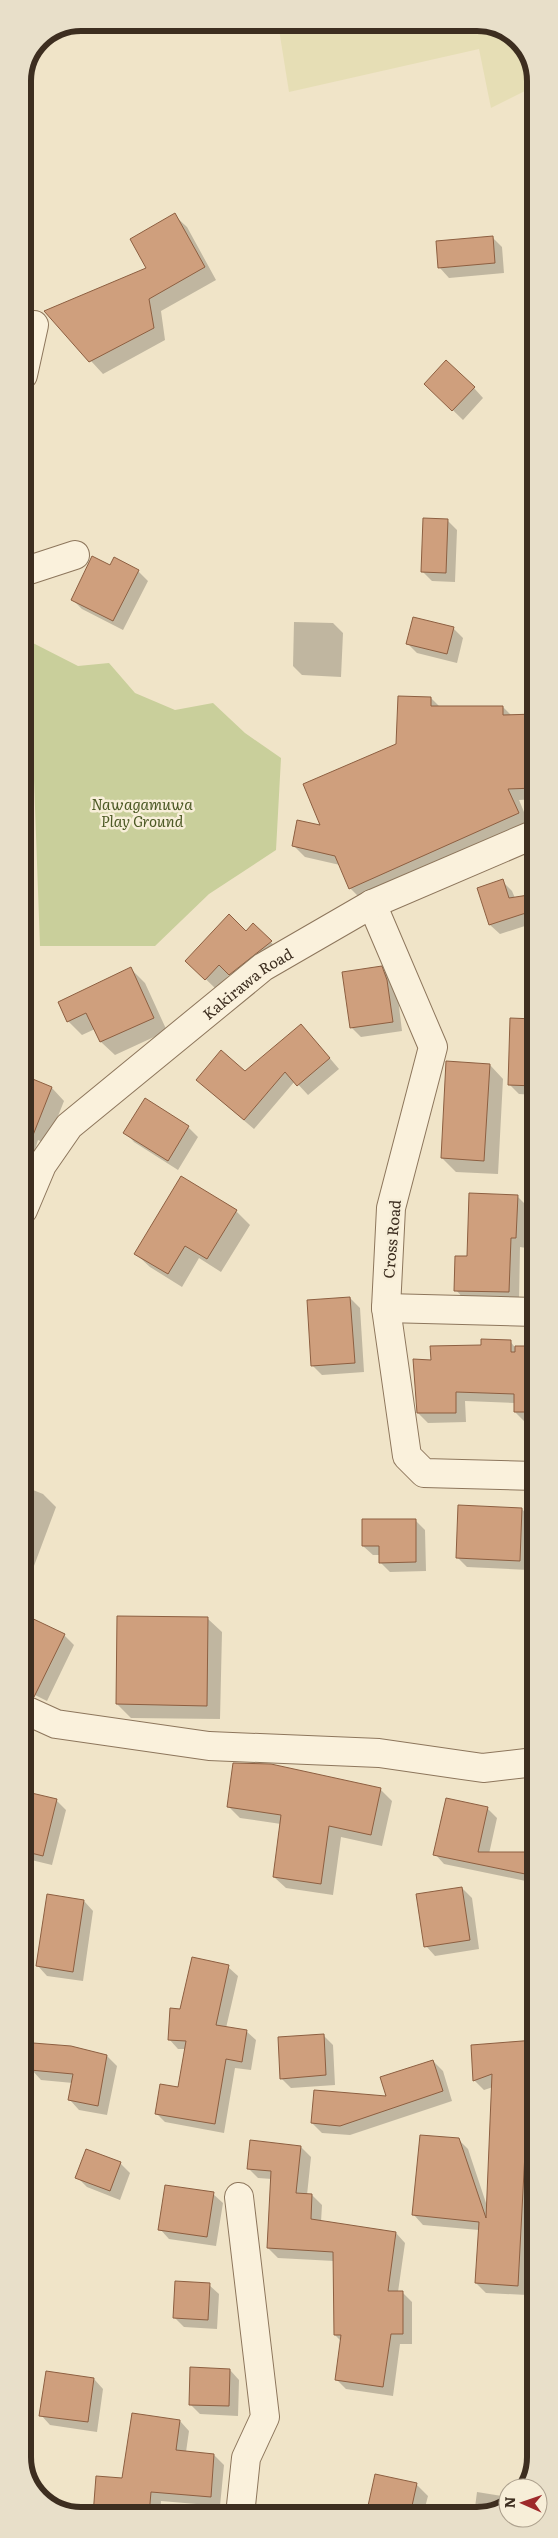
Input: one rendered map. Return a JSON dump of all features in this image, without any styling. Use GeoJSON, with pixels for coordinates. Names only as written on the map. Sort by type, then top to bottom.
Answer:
{"type":"FeatureCollection","features":[{"type":"Feature","properties":{"kind":"street"},"geometry":{"type":"LineString","coordinates":[[31,339],[34,325]]}},
{"type":"Feature","properties":{"kind":"street"},"geometry":{"type":"LineString","coordinates":[[31,569],[75,555]]}},
{"type":"Feature","properties":{"kind":"street","name":"Kakirawa Road"},"geometry":{"type":"LineString","coordinates":[[31,1191],[42,1165],[69,1126],[263,967],[372,904],[527,837]]}},
{"type":"Feature","properties":{"kind":"street","name":"Cross Road"},"geometry":{"type":"LineString","coordinates":[[372,904],[433,1047],[391,1208],[386,1308],[407,1456],[424,1473],[527,1476]]}},
{"type":"Feature","properties":{"kind":"street"},"geometry":{"type":"LineString","coordinates":[[386,1308],[527,1312]]}},
{"type":"Feature","properties":{"kind":"street"},"geometry":{"type":"LineString","coordinates":[[31,1713],[56,1724],[208,1746],[379,1753],[483,1768],[527,1763]]}},
{"type":"Feature","properties":{"kind":"street"},"geometry":{"type":"LineString","coordinates":[[239,2198],[265,2417],[246,2458],[241,2507]]}},
{"type":"Feature","properties":{"kind":"shaded area"},"geometry":{"type":"Polygon","coordinates":[[[279,31],[487,32],[502,38],[514,48],[524,65],[527,81],[527,90],[491,108],[479,49],[289,92],[279,31]]]}},
{"type":"Feature","properties":{"kind":"green space","name":"Nawagamuwa Play Ground"},"geometry":{"type":"Polygon","coordinates":[[[31,642],[78,666],[109,663],[135,693],[175,710],[213,703],[245,733],[281,758],[276,850],[209,894],[155,946],[40,946],[31,696],[31,642]]]}},
{"type":"Feature","properties":{"kind":"building"},"geometry":{"type":"Polygon","coordinates":[[[175,213],[205,267],[149,299],[154,328],[89,362],[44,311],[146,268],[130,239],[175,213]]]}},
{"type":"Feature","properties":{"kind":"building"},"geometry":{"type":"Polygon","coordinates":[[[493,236],[495,263],[438,268],[436,241],[493,236]]]}},
{"type":"Feature","properties":{"kind":"building"},"geometry":{"type":"Polygon","coordinates":[[[446,360],[475,387],[452,411],[424,384],[446,360]]]}},
{"type":"Feature","properties":{"kind":"building"},"geometry":{"type":"Polygon","coordinates":[[[423,518],[448,519],[446,573],[421,572],[423,518]]]}},
{"type":"Feature","properties":{"kind":"building"},"geometry":{"type":"Polygon","coordinates":[[[92,556],[110,565],[114,557],[139,570],[113,621],[71,600],[92,556]]]}},
{"type":"Feature","properties":{"kind":"building"},"geometry":{"type":"Polygon","coordinates":[[[413,617],[454,627],[447,654],[406,644],[413,617]]]}},
{"type":"Feature","properties":{"kind":"building"},"geometry":{"type":"Polygon","coordinates":[[[398,696],[431,697],[431,706],[503,706],[503,715],[527,714],[527,788],[508,789],[519,813],[349,889],[335,856],[292,846],[297,820],[320,825],[303,784],[396,744],[398,696]]]}},
{"type":"Feature","properties":{"kind":"building"},"geometry":{"type":"Polygon","coordinates":[[[503,879],[509,898],[527,895],[527,913],[489,925],[477,888],[503,879]]]}},
{"type":"Feature","properties":{"kind":"building"},"geometry":{"type":"Polygon","coordinates":[[[229,914],[246,931],[253,923],[272,941],[229,975],[219,965],[205,980],[185,961],[229,914]]]}},
{"type":"Feature","properties":{"kind":"building"},"geometry":{"type":"Polygon","coordinates":[[[382,966],[387,980],[393,1022],[350,1028],[342,972],[382,966]]]}},
{"type":"Feature","properties":{"kind":"building"},"geometry":{"type":"Polygon","coordinates":[[[131,967],[154,1018],[100,1042],[86,1013],[67,1022],[58,1002],[131,967]]]}},
{"type":"Feature","properties":{"kind":"building"},"geometry":{"type":"Polygon","coordinates":[[[510,1018],[527,1019],[527,1086],[508,1085],[510,1018]]]}},
{"type":"Feature","properties":{"kind":"building"},"geometry":{"type":"Polygon","coordinates":[[[301,1024],[330,1058],[297,1086],[285,1072],[244,1120],[196,1080],[221,1050],[245,1071],[301,1024]]]}},
{"type":"Feature","properties":{"kind":"building"},"geometry":{"type":"Polygon","coordinates":[[[446,1061],[490,1064],[484,1161],[441,1158],[446,1061]]]}},
{"type":"Feature","properties":{"kind":"building"},"geometry":{"type":"Polygon","coordinates":[[[31,1078],[52,1087],[31,1140],[31,1078]]]}},
{"type":"Feature","properties":{"kind":"building"},"geometry":{"type":"Polygon","coordinates":[[[145,1098],[189,1126],[168,1161],[123,1133],[145,1098]]]}},
{"type":"Feature","properties":{"kind":"building"},"geometry":{"type":"Polygon","coordinates":[[[181,1176],[237,1210],[207,1259],[185,1246],[168,1274],[134,1254],[181,1176]]]}},
{"type":"Feature","properties":{"kind":"building"},"geometry":{"type":"Polygon","coordinates":[[[469,1193],[518,1195],[516,1238],[511,1238],[509,1292],[454,1291],[455,1256],[467,1256],[469,1193]]]}},
{"type":"Feature","properties":{"kind":"building"},"geometry":{"type":"Polygon","coordinates":[[[350,1297],[355,1363],[311,1366],[307,1300],[350,1297]]]}},
{"type":"Feature","properties":{"kind":"building"},"geometry":{"type":"Polygon","coordinates":[[[481,1339],[511,1340],[511,1352],[515,1352],[515,1346],[527,1346],[527,1412],[514,1412],[514,1394],[456,1392],[456,1413],[417,1413],[413,1359],[431,1360],[430,1346],[481,1345],[481,1339]]]}},
{"type":"Feature","properties":{"kind":"building"},"geometry":{"type":"Polygon","coordinates":[[[458,1505],[522,1508],[520,1561],[456,1558],[458,1505]]]}},
{"type":"Feature","properties":{"kind":"building"},"geometry":{"type":"Polygon","coordinates":[[[362,1519],[416,1519],[416,1562],[379,1563],[379,1546],[362,1546],[362,1519]]]}},
{"type":"Feature","properties":{"kind":"building"},"geometry":{"type":"Polygon","coordinates":[[[117,1616],[208,1617],[207,1706],[116,1704],[117,1616]]]}},
{"type":"Feature","properties":{"kind":"building"},"geometry":{"type":"Polygon","coordinates":[[[31,1618],[65,1634],[34,1697],[31,1696],[31,1618]]]}},
{"type":"Feature","properties":{"kind":"building"},"geometry":{"type":"Polygon","coordinates":[[[233,1763],[271,1764],[381,1788],[371,1835],[329,1826],[321,1884],[273,1877],[281,1815],[227,1807],[233,1763]]]}},
{"type":"Feature","properties":{"kind":"building"},"geometry":{"type":"Polygon","coordinates":[[[31,1793],[57,1799],[43,1856],[31,1853],[31,1793]]]}},
{"type":"Feature","properties":{"kind":"building"},"geometry":{"type":"Polygon","coordinates":[[[446,1798],[488,1807],[478,1852],[527,1852],[527,1874],[433,1855],[446,1798]]]}},
{"type":"Feature","properties":{"kind":"building"},"geometry":{"type":"Polygon","coordinates":[[[462,1887],[470,1940],[424,1947],[416,1894],[462,1887]]]}},
{"type":"Feature","properties":{"kind":"building"},"geometry":{"type":"Polygon","coordinates":[[[47,1894],[84,1900],[73,1972],[36,1966],[47,1894]]]}},
{"type":"Feature","properties":{"kind":"building"},"geometry":{"type":"Polygon","coordinates":[[[192,1957],[229,1965],[216,2025],[247,2030],[242,2062],[226,2059],[215,2124],[155,2114],[160,2084],[178,2087],[186,2041],[168,2040],[170,2008],[180,2009],[192,1957]]]}},
{"type":"Feature","properties":{"kind":"building"},"geometry":{"type":"Polygon","coordinates":[[[324,2034],[326,2075],[280,2079],[278,2037],[324,2034]]]}},
{"type":"Feature","properties":{"kind":"building"},"geometry":{"type":"Polygon","coordinates":[[[527,2041],[527,2114],[518,2286],[475,2283],[479,2222],[412,2215],[420,2135],[459,2138],[486,2218],[492,2074],[473,2081],[471,2045],[527,2041]]]}},
{"type":"Feature","properties":{"kind":"building"},"geometry":{"type":"Polygon","coordinates":[[[33,2043],[71,2046],[107,2055],[98,2106],[68,2100],[73,2074],[31,2070],[33,2043]]]}},
{"type":"Feature","properties":{"kind":"building"},"geometry":{"type":"Polygon","coordinates":[[[433,2060],[443,2091],[340,2126],[311,2123],[314,2090],[386,2096],[380,2077],[433,2060]]]}},
{"type":"Feature","properties":{"kind":"building"},"geometry":{"type":"Polygon","coordinates":[[[250,2140],[301,2146],[296,2193],[312,2194],[311,2219],[396,2232],[388,2291],[403,2291],[403,2334],[391,2334],[383,2387],[335,2380],[341,2335],[334,2335],[333,2252],[267,2248],[271,2171],[247,2169],[250,2140]]]}},
{"type":"Feature","properties":{"kind":"building"},"geometry":{"type":"Polygon","coordinates":[[[86,2149],[121,2162],[110,2191],[75,2178],[86,2149]]]}},
{"type":"Feature","properties":{"kind":"building"},"geometry":{"type":"Polygon","coordinates":[[[165,2185],[214,2192],[207,2237],[158,2230],[165,2185]]]}},
{"type":"Feature","properties":{"kind":"building"},"geometry":{"type":"Polygon","coordinates":[[[175,2281],[210,2283],[208,2320],[173,2318],[175,2281]]]}},
{"type":"Feature","properties":{"kind":"building"},"geometry":{"type":"Polygon","coordinates":[[[190,2367],[230,2369],[229,2406],[189,2405],[190,2367]]]}},
{"type":"Feature","properties":{"kind":"building"},"geometry":{"type":"Polygon","coordinates":[[[46,2371],[94,2378],[88,2422],[39,2416],[46,2371]]]}},
{"type":"Feature","properties":{"kind":"building"},"geometry":{"type":"Polygon","coordinates":[[[132,2413],[180,2420],[176,2450],[214,2454],[211,2497],[151,2492],[150,2507],[94,2507],[96,2476],[122,2478],[132,2413]]]}},
{"type":"Feature","properties":{"kind":"building"},"geometry":{"type":"Polygon","coordinates":[[[375,2474],[417,2483],[412,2507],[368,2507],[375,2474]]]}}]}
